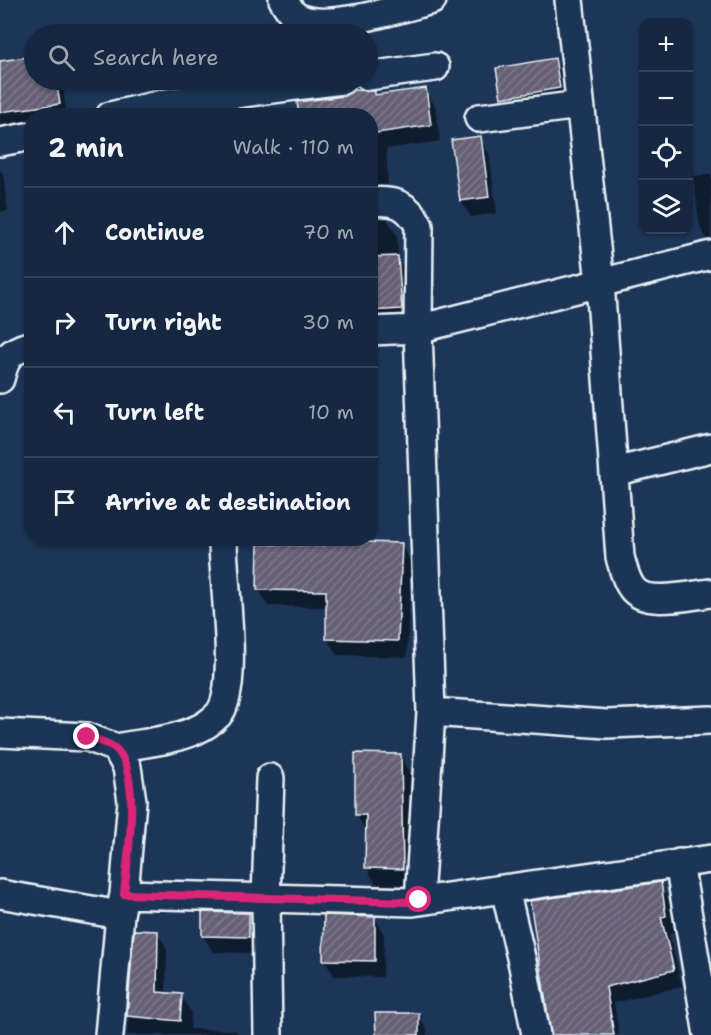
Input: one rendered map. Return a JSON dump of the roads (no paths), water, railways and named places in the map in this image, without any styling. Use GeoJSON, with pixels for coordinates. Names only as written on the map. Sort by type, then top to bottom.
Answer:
{"type":"FeatureCollection","features":[{"type":"Feature","properties":{"kind":"street"},"geometry":{"type":"LineString","coordinates":[[289,17],[316,23],[348,21],[432,0]]}},
{"type":"Feature","properties":{"kind":"street"},"geometry":{"type":"LineString","coordinates":[[568,0],[600,283],[620,557],[633,590],[648,598],[667,599],[711,593]]}},
{"type":"Feature","properties":{"kind":"street"},"geometry":{"type":"LineString","coordinates":[[378,75],[435,67]]}},
{"type":"Feature","properties":{"kind":"street"},"geometry":{"type":"LineString","coordinates":[[145,108],[240,90]]}},
{"type":"Feature","properties":{"kind":"street"},"geometry":{"type":"LineString","coordinates":[[479,118],[580,105]]}},
{"type":"Feature","properties":{"kind":"street"},"geometry":{"type":"LineString","coordinates":[[0,142],[24,138]]}},
{"type":"Feature","properties":{"kind":"street"},"geometry":{"type":"LineString","coordinates":[[378,201],[401,204],[413,214],[418,226],[418,329],[431,712],[419,900]]}},
{"type":"Feature","properties":{"kind":"street"},"geometry":{"type":"LineString","coordinates":[[378,331],[418,329],[711,255]]}},
{"type":"Feature","properties":{"kind":"street"},"geometry":{"type":"LineString","coordinates":[[0,379],[4,362],[14,349],[24,347]]}},
{"type":"Feature","properties":{"kind":"street"},"geometry":{"type":"LineString","coordinates":[[614,472],[711,448]]}},
{"type":"Feature","properties":{"kind":"street"},"geometry":{"type":"LineString","coordinates":[[0,733],[87,737],[116,748],[171,738],[197,730],[220,714],[229,684],[229,635],[223,546]]}},
{"type":"Feature","properties":{"kind":"street"},"geometry":{"type":"LineString","coordinates":[[431,712],[607,724],[711,720]]}},
{"type":"Feature","properties":{"kind":"street"},"geometry":{"type":"LineString","coordinates":[[109,1035],[132,801],[127,767],[116,748]]}},
{"type":"Feature","properties":{"kind":"street"},"geometry":{"type":"LineString","coordinates":[[268,1035],[266,899],[270,778]]}},
{"type":"Feature","properties":{"kind":"street"},"geometry":{"type":"LineString","coordinates":[[0,894],[122,905],[266,899],[413,902],[711,859]]}},
{"type":"Feature","properties":{"kind":"street"},"geometry":{"type":"LineString","coordinates":[[680,863],[708,1035]]}},
{"type":"Feature","properties":{"kind":"street"},"geometry":{"type":"LineString","coordinates":[[505,889],[536,1035]]}}]}
